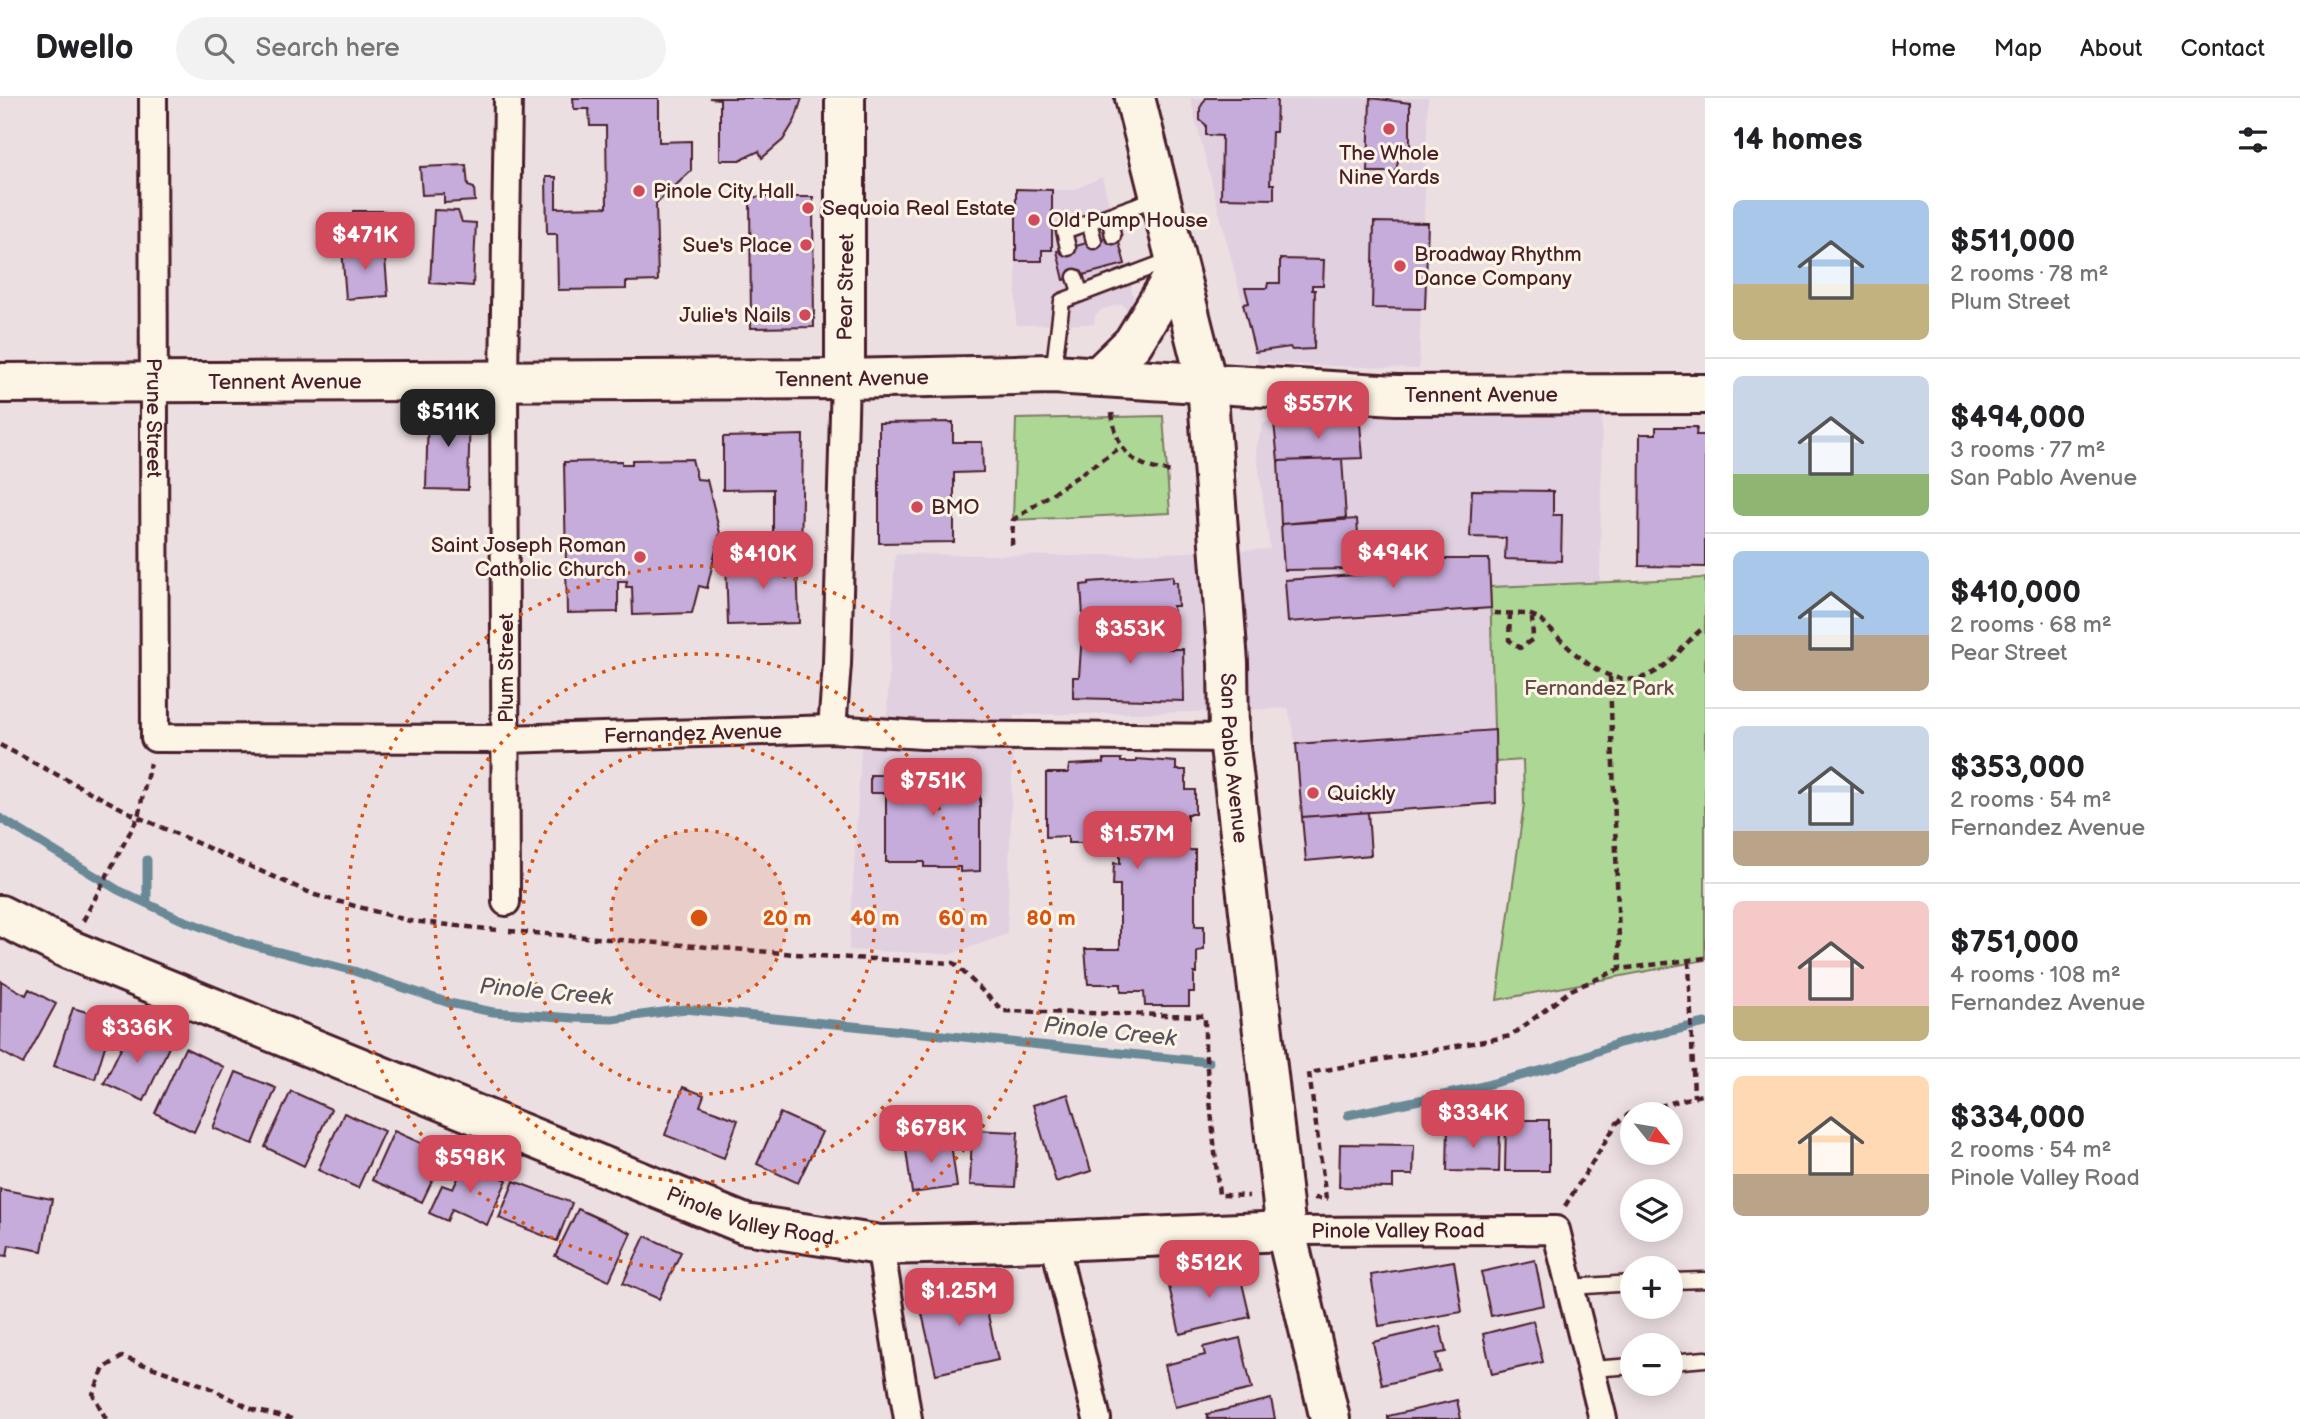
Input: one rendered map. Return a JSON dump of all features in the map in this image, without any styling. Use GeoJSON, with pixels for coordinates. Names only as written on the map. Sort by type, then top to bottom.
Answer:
{"type":"FeatureCollection","features":[{"type":"Feature","properties":{"kind":"main road","name":"Pear Street"},"geometry":{"type":"LineString","coordinates":[[845,98],[845,379]]}},
{"type":"Feature","properties":{"kind":"main road","name":"San Pablo Avenue"},"geometry":{"type":"LineString","coordinates":[[1135,98],[1207,384],[1228,663],[1229,738],[1285,1214],[1330,1419]]}},
{"type":"Feature","properties":{"kind":"main road"},"geometry":{"type":"LineString","coordinates":[[1100,375],[1133,343],[1176,265]]}},
{"type":"Feature","properties":{"kind":"main road","name":"Tennent Avenue"},"geometry":{"type":"LineString","coordinates":[[0,383],[845,379],[1053,374],[1396,395],[1705,394]]}},
{"type":"Feature","properties":{"kind":"main road","name":"Pinole Valley Road"},"geometry":{"type":"LineString","coordinates":[[0,915],[68,949],[746,1224],[880,1245],[1054,1241],[1285,1214]]}},
{"type":"Feature","properties":{"kind":"street","name":"Prune Street"},"geometry":{"type":"LineString","coordinates":[[153,98],[155,738]]}},
{"type":"Feature","properties":{"kind":"street","name":"Plum Street"},"geometry":{"type":"LineString","coordinates":[[506,902],[504,381],[508,98]]}},
{"type":"Feature","properties":{"kind":"street","name":"Pear Street"},"geometry":{"type":"LineString","coordinates":[[832,729],[845,379]]}},
{"type":"Feature","properties":{"kind":"street","name":"Fernandez Avenue"},"geometry":{"type":"LineString","coordinates":[[155,738],[506,740],[832,729],[922,735],[1229,738]]}},
{"type":"Feature","properties":{"kind":"street","name":"Pinole Valley Road"},"geometry":{"type":"LineString","coordinates":[[1285,1214],[1556,1230]]}},
{"type":"Feature","properties":{"kind":"street"},"geometry":{"type":"LineString","coordinates":[[1556,1230],[1603,1419]]}},
{"type":"Feature","properties":{"kind":"street"},"geometry":{"type":"LineString","coordinates":[[1054,1241],[1097,1419]]}},
{"type":"Feature","properties":{"kind":"street"},"geometry":{"type":"LineString","coordinates":[[880,1245],[908,1419]]}},
{"type":"Feature","properties":{"kind":"lane"},"geometry":{"type":"LineString","coordinates":[[1068,248],[1064,231],[1161,197]]}},
{"type":"Feature","properties":{"kind":"lane"},"geometry":{"type":"LineString","coordinates":[[1109,215],[1113,236]]}},
{"type":"Feature","properties":{"kind":"lane"},"geometry":{"type":"LineString","coordinates":[[1089,222],[1094,241]]}},
{"type":"Feature","properties":{"kind":"lane"},"geometry":{"type":"LineString","coordinates":[[1053,374],[1062,301],[1080,294],[1104,277],[1122,271],[1176,265]]}},
{"type":"Feature","properties":{"kind":"lane"},"geometry":{"type":"LineString","coordinates":[[1075,277],[1080,294]]}},
{"type":"Feature","properties":{"kind":"lane"},"geometry":{"type":"LineString","coordinates":[[1683,1281],[1705,1280]]}},
{"type":"Feature","properties":{"kind":"lane"},"geometry":{"type":"LineString","coordinates":[[1570,1287],[1620,1284]]}},
{"type":"Feature","properties":{"kind":"lane"},"geometry":{"type":"LineString","coordinates":[[1683,1361],[1705,1359]]}},
{"type":"Feature","properties":{"kind":"lane"},"geometry":{"type":"LineString","coordinates":[[1591,1369],[1620,1367]]}},
{"type":"Feature","properties":{"kind":"path"},"geometry":{"type":"LineString","coordinates":[[1112,413],[1121,447],[1143,467],[1173,472]]}},
{"type":"Feature","properties":{"kind":"path"},"geometry":{"type":"LineString","coordinates":[[1012,545],[1013,520],[1121,447]]}},
{"type":"Feature","properties":{"kind":"path"},"geometry":{"type":"LineString","coordinates":[[1494,613],[1532,615],[1539,618],[1595,669],[1610,677],[1628,679],[1655,672],[1705,627]]}},
{"type":"Feature","properties":{"kind":"path"},"geometry":{"type":"LineString","coordinates":[[1510,613],[1509,640],[1520,648],[1533,639],[1532,615]]}},
{"type":"Feature","properties":{"kind":"path"},"geometry":{"type":"LineString","coordinates":[[1610,677],[1620,969]]}},
{"type":"Feature","properties":{"kind":"path"},"geometry":{"type":"LineString","coordinates":[[68,949],[138,817],[155,738]]}},
{"type":"Feature","properties":{"kind":"path"},"geometry":{"type":"LineString","coordinates":[[0,745],[138,817],[315,895],[410,921],[833,957],[954,963],[1003,1011],[1205,1016],[1205,1047],[1219,1195],[1285,1214],[1326,1199],[1309,1073],[1511,1035],[1572,990],[1620,969],[1705,958]]}},
{"type":"Feature","properties":{"kind":"path"},"geometry":{"type":"LineString","coordinates":[[1689,961],[1694,1097]]}},
{"type":"Feature","properties":{"kind":"path"},"geometry":{"type":"LineString","coordinates":[[1556,1230],[1569,1197],[1617,1123],[1629,1114],[1705,1094]]}},
{"type":"Feature","properties":{"kind":"path"},"geometry":{"type":"LineString","coordinates":[[106,1419],[93,1394],[104,1368],[122,1356],[206,1386],[254,1410],[292,1419]]}},
{"type":"Feature","properties":{"kind":"shaded area"},"geometry":{"type":"Polygon","coordinates":[[[1190,98],[1428,98],[1419,369],[1258,363],[1190,98]]]}},
{"type":"Feature","properties":{"kind":"shaded area"},"geometry":{"type":"Polygon","coordinates":[[[1102,177],[1134,299],[1129,312],[1122,304],[1101,310],[1095,316],[1094,324],[1016,325],[1016,189],[1073,190],[1102,177]]]}},
{"type":"Feature","properties":{"kind":"shaded area"},"geometry":{"type":"Polygon","coordinates":[[[1279,416],[1602,416],[1600,582],[1491,587],[1497,607],[1496,803],[1302,817],[1296,745],[1288,708],[1014,715],[1007,934],[951,954],[849,950],[863,718],[887,715],[895,554],[1070,556],[1270,549],[1256,449],[1263,424],[1279,416]]]}},
{"type":"Feature","properties":{"kind":"green space"},"geometry":{"type":"Polygon","coordinates":[[[1163,416],[1170,513],[1013,520],[1016,419],[1163,416]]]}},
{"type":"Feature","properties":{"kind":"green space","name":"Fernandez Park"},"geometry":{"type":"Polygon","coordinates":[[[1705,578],[1705,960],[1497,1000],[1524,804],[1523,760],[1495,762],[1490,587],[1705,578]]]}},
{"type":"Feature","properties":{"kind":"building","name":"Pinole City Hall"},"geometry":{"type":"Polygon","coordinates":[[[573,98],[659,98],[659,142],[691,141],[691,171],[656,204],[658,281],[626,282],[626,289],[558,290],[557,234],[547,234],[546,177],[556,177],[556,208],[607,207],[606,126],[590,126],[589,109],[574,109],[573,98]]]}},
{"type":"Feature","properties":{"kind":"building"},"geometry":{"type":"Polygon","coordinates":[[[709,98],[802,98],[795,120],[783,140],[762,158],[759,151],[740,160],[720,160],[720,99],[709,98]]]}},
{"type":"Feature","properties":{"kind":"building"},"geometry":{"type":"Polygon","coordinates":[[[1206,98],[1277,98],[1276,132],[1272,132],[1270,184],[1274,184],[1274,199],[1221,198],[1222,136],[1206,135],[1206,125],[1200,120],[1200,108],[1206,98]]]}},
{"type":"Feature","properties":{"kind":"building","name":"The Whole Nine Yards"},"geometry":{"type":"Polygon","coordinates":[[[1370,98],[1410,103],[1410,155],[1399,155],[1396,172],[1368,172],[1370,98]]]}},
{"type":"Feature","properties":{"kind":"building"},"geometry":{"type":"Polygon","coordinates":[[[466,165],[468,186],[474,188],[475,201],[444,203],[444,194],[422,195],[420,167],[466,165]]]}},
{"type":"Feature","properties":{"kind":"building","name":"Old Pump House"},"geometry":{"type":"Polygon","coordinates":[[[1016,189],[1052,190],[1052,250],[1042,250],[1042,261],[1016,261],[1016,189]]]}},
{"type":"Feature","properties":{"kind":"building"},"geometry":{"type":"Polygon","coordinates":[[[750,197],[813,197],[814,327],[751,328],[750,197]]]}},
{"type":"Feature","properties":{"kind":"building"},"geometry":{"type":"Polygon","coordinates":[[[434,210],[458,211],[462,222],[476,223],[473,286],[430,283],[434,210]]]}},
{"type":"Feature","properties":{"kind":"building"},"geometry":{"type":"Polygon","coordinates":[[[353,211],[385,211],[384,240],[352,239],[353,211]]]}},
{"type":"Feature","properties":{"kind":"building","name":"Broadway Rhythm Dance Company"},"geometry":{"type":"Polygon","coordinates":[[[1374,222],[1428,223],[1425,309],[1372,308],[1374,222]]]}},
{"type":"Feature","properties":{"kind":"building"},"geometry":{"type":"Polygon","coordinates":[[[1117,235],[1125,264],[1064,280],[1057,251],[1117,235]]]}},
{"type":"Feature","properties":{"kind":"building"},"geometry":{"type":"Polygon","coordinates":[[[384,245],[388,296],[346,299],[342,249],[384,245]]]}},
{"type":"Feature","properties":{"kind":"building"},"geometry":{"type":"Polygon","coordinates":[[[1280,259],[1324,260],[1323,285],[1312,285],[1312,290],[1315,290],[1314,349],[1292,350],[1290,347],[1255,352],[1243,304],[1249,303],[1245,288],[1267,288],[1268,283],[1280,283],[1280,259]]]}},
{"type":"Feature","properties":{"kind":"building"},"geometry":{"type":"Polygon","coordinates":[[[428,408],[470,409],[468,490],[426,489],[428,408]]]}},
{"type":"Feature","properties":{"kind":"building","name":"BMO"},"geometry":{"type":"Polygon","coordinates":[[[953,422],[953,442],[982,442],[983,472],[954,473],[954,542],[879,543],[879,423],[953,422]]]}},
{"type":"Feature","properties":{"kind":"building"},"geometry":{"type":"Polygon","coordinates":[[[1274,422],[1360,424],[1363,458],[1278,461],[1274,422]]]}},
{"type":"Feature","properties":{"kind":"building"},"geometry":{"type":"Polygon","coordinates":[[[1656,427],[1697,427],[1696,435],[1705,435],[1705,567],[1639,566],[1640,434],[1656,434],[1656,427]]]}},
{"type":"Feature","properties":{"kind":"building"},"geometry":{"type":"Polygon","coordinates":[[[803,435],[801,557],[773,557],[773,489],[723,490],[723,437],[803,435]]]}},
{"type":"Feature","properties":{"kind":"building","name":"Saint Joseph Roman Catholic Church"},"geometry":{"type":"Polygon","coordinates":[[[692,459],[697,479],[707,480],[720,533],[707,588],[699,586],[692,613],[633,615],[632,587],[626,587],[627,581],[618,581],[618,612],[567,613],[564,462],[622,461],[622,464],[632,464],[632,460],[692,459]]]}},
{"type":"Feature","properties":{"kind":"building"},"geometry":{"type":"Polygon","coordinates":[[[1342,459],[1346,518],[1281,524],[1278,461],[1342,459]]]}},
{"type":"Feature","properties":{"kind":"building"},"geometry":{"type":"Polygon","coordinates":[[[1472,490],[1553,491],[1553,515],[1562,515],[1561,561],[1505,559],[1506,538],[1470,537],[1472,490]]]}},
{"type":"Feature","properties":{"kind":"building"},"geometry":{"type":"Polygon","coordinates":[[[1357,519],[1360,566],[1356,569],[1284,570],[1281,524],[1357,519]]]}},
{"type":"Feature","properties":{"kind":"building"},"geometry":{"type":"Polygon","coordinates":[[[797,557],[799,623],[728,625],[726,560],[797,557]]]}},
{"type":"Feature","properties":{"kind":"building"},"geometry":{"type":"Polygon","coordinates":[[[1367,559],[1489,559],[1491,608],[1288,622],[1285,580],[1368,574],[1367,559]]]}},
{"type":"Feature","properties":{"kind":"building"},"geometry":{"type":"Polygon","coordinates":[[[1173,576],[1173,582],[1177,582],[1178,606],[1173,606],[1174,614],[1091,620],[1091,615],[1083,616],[1081,585],[1089,582],[1173,576]]]}},
{"type":"Feature","properties":{"kind":"building"},"geometry":{"type":"Polygon","coordinates":[[[1111,628],[1168,628],[1168,649],[1183,649],[1184,701],[1073,698],[1073,677],[1079,677],[1082,634],[1111,634],[1111,628]]]}},
{"type":"Feature","properties":{"kind":"building"},"geometry":{"type":"Polygon","coordinates":[[[1495,730],[1496,803],[1302,817],[1296,744],[1495,730]]]}},
{"type":"Feature","properties":{"kind":"building"},"geometry":{"type":"Polygon","coordinates":[[[1104,759],[1121,759],[1121,762],[1136,762],[1136,759],[1176,762],[1176,770],[1186,770],[1186,790],[1195,790],[1195,814],[1187,814],[1187,824],[1176,824],[1175,837],[1163,837],[1163,851],[1195,850],[1195,926],[1204,926],[1204,950],[1197,951],[1197,973],[1194,973],[1194,992],[1189,992],[1189,1006],[1145,1006],[1144,992],[1121,992],[1121,984],[1088,984],[1085,949],[1120,949],[1120,885],[1113,885],[1114,863],[1120,864],[1120,851],[1141,851],[1142,836],[1111,836],[1111,841],[1094,841],[1094,836],[1088,836],[1089,843],[1068,843],[1068,836],[1046,837],[1046,773],[1068,773],[1069,765],[1104,763],[1104,759]]]}},
{"type":"Feature","properties":{"kind":"building"},"geometry":{"type":"Polygon","coordinates":[[[921,770],[967,770],[967,774],[980,775],[980,871],[960,872],[960,867],[924,867],[924,862],[886,862],[886,793],[870,793],[870,775],[922,775],[921,770]]]}},
{"type":"Feature","properties":{"kind":"building"},"geometry":{"type":"Polygon","coordinates":[[[1368,812],[1371,855],[1306,861],[1302,817],[1368,812]]]}},
{"type":"Feature","properties":{"kind":"building"},"geometry":{"type":"Polygon","coordinates":[[[1,981],[26,995],[29,989],[56,1004],[23,1064],[0,1051],[1,981]]]}},
{"type":"Feature","properties":{"kind":"building"},"geometry":{"type":"Polygon","coordinates":[[[73,1008],[113,1020],[95,1079],[54,1066],[73,1008]]]}},
{"type":"Feature","properties":{"kind":"building"},"geometry":{"type":"Polygon","coordinates":[[[130,1029],[169,1047],[144,1101],[104,1083],[130,1029]]]}},
{"type":"Feature","properties":{"kind":"building"},"geometry":{"type":"Polygon","coordinates":[[[185,1048],[224,1067],[194,1132],[155,1113],[185,1048]]]}},
{"type":"Feature","properties":{"kind":"building"},"geometry":{"type":"Polygon","coordinates":[[[236,1072],[276,1088],[253,1144],[213,1128],[236,1072]]]}},
{"type":"Feature","properties":{"kind":"building"},"geometry":{"type":"Polygon","coordinates":[[[683,1087],[704,1095],[700,1106],[738,1120],[724,1158],[665,1135],[683,1087]]]}},
{"type":"Feature","properties":{"kind":"building"},"geometry":{"type":"Polygon","coordinates":[[[291,1091],[331,1109],[304,1166],[265,1147],[291,1091]]]}},
{"type":"Feature","properties":{"kind":"building"},"geometry":{"type":"Polygon","coordinates":[[[1068,1094],[1091,1171],[1056,1182],[1033,1105],[1068,1094]]]}},
{"type":"Feature","properties":{"kind":"building"},"geometry":{"type":"Polygon","coordinates":[[[344,1113],[384,1131],[358,1188],[318,1170],[344,1113]]]}},
{"type":"Feature","properties":{"kind":"building"},"geometry":{"type":"Polygon","coordinates":[[[780,1113],[822,1132],[798,1183],[757,1164],[780,1113]]]}},
{"type":"Feature","properties":{"kind":"building"},"geometry":{"type":"Polygon","coordinates":[[[1506,1120],[1549,1120],[1549,1171],[1505,1171],[1506,1120]]]}},
{"type":"Feature","properties":{"kind":"building"},"geometry":{"type":"Polygon","coordinates":[[[1448,1127],[1500,1129],[1499,1172],[1447,1171],[1448,1127]]]}},
{"type":"Feature","properties":{"kind":"building"},"geometry":{"type":"Polygon","coordinates":[[[972,1130],[1018,1132],[1015,1187],[970,1185],[972,1130]]]}},
{"type":"Feature","properties":{"kind":"building"},"geometry":{"type":"Polygon","coordinates":[[[394,1131],[445,1154],[422,1202],[372,1180],[394,1131]]]}},
{"type":"Feature","properties":{"kind":"building"},"geometry":{"type":"Polygon","coordinates":[[[950,1136],[957,1187],[912,1193],[905,1143],[950,1136]]]}},
{"type":"Feature","properties":{"kind":"building"},"geometry":{"type":"Polygon","coordinates":[[[1340,1144],[1414,1145],[1413,1175],[1393,1175],[1393,1188],[1339,1187],[1340,1144]]]}},
{"type":"Feature","properties":{"kind":"building"},"geometry":{"type":"Polygon","coordinates":[[[466,1161],[507,1180],[487,1225],[452,1209],[447,1221],[429,1213],[442,1185],[453,1189],[466,1161]]]}},
{"type":"Feature","properties":{"kind":"building"},"geometry":{"type":"Polygon","coordinates":[[[514,1181],[572,1203],[557,1241],[499,1218],[514,1181]]]}},
{"type":"Feature","properties":{"kind":"building"},"geometry":{"type":"Polygon","coordinates":[[[0,1189],[52,1199],[42,1251],[9,1245],[7,1256],[0,1255],[0,1189]]]}},
{"type":"Feature","properties":{"kind":"building"},"geometry":{"type":"Polygon","coordinates":[[[578,1209],[631,1233],[609,1281],[555,1256],[578,1209]]]}},
{"type":"Feature","properties":{"kind":"building"},"geometry":{"type":"Polygon","coordinates":[[[645,1236],[681,1252],[659,1299],[623,1283],[645,1236]]]}},
{"type":"Feature","properties":{"kind":"building"},"geometry":{"type":"Polygon","coordinates":[[[1535,1260],[1544,1305],[1491,1316],[1481,1272],[1535,1260]]]}},
{"type":"Feature","properties":{"kind":"building"},"geometry":{"type":"Polygon","coordinates":[[[1454,1261],[1462,1312],[1379,1326],[1371,1275],[1454,1261]]]}},
{"type":"Feature","properties":{"kind":"building"},"geometry":{"type":"Polygon","coordinates":[[[1238,1266],[1250,1317],[1180,1334],[1168,1282],[1238,1266]]]}},
{"type":"Feature","properties":{"kind":"building"},"geometry":{"type":"Polygon","coordinates":[[[980,1279],[998,1360],[936,1374],[920,1305],[935,1302],[932,1290],[980,1279]]]}},
{"type":"Feature","properties":{"kind":"building"},"geometry":{"type":"Polygon","coordinates":[[[1533,1321],[1543,1362],[1492,1374],[1483,1334],[1533,1321]]]}},
{"type":"Feature","properties":{"kind":"building"},"geometry":{"type":"Polygon","coordinates":[[[1440,1326],[1446,1352],[1436,1354],[1440,1371],[1382,1385],[1373,1342],[1440,1326]]]}},
{"type":"Feature","properties":{"kind":"building"},"geometry":{"type":"Polygon","coordinates":[[[1240,1338],[1252,1389],[1175,1407],[1165,1365],[1205,1355],[1203,1347],[1240,1338]]]}},
{"type":"Feature","properties":{"kind":"building"},"geometry":{"type":"Polygon","coordinates":[[[1271,1399],[1275,1419],[1208,1419],[1207,1414],[1271,1399]]]}},
{"type":"Feature","properties":{"kind":"building"},"geometry":{"type":"Polygon","coordinates":[[[1457,1400],[1461,1419],[1388,1419],[1388,1416],[1457,1400]]]}},
{"type":"Feature","properties":{"kind":"waterway","name":"Pinole Creek"},"geometry":{"type":"LineString","coordinates":[[0,818],[118,890],[180,919],[245,943],[354,971],[449,1003],[493,1012],[612,1019],[685,1009],[1209,1062]]}},
{"type":"Feature","properties":{"kind":"waterway"},"geometry":{"type":"LineString","coordinates":[[147,860],[147,903]]}},
{"type":"Feature","properties":{"kind":"waterway","name":"Pinole Creek"},"geometry":{"type":"LineString","coordinates":[[1348,1115],[1467,1090],[1558,1066],[1619,1043],[1705,1023]]}},
{"type":"Feature","properties":{"kind":"place","name":"The Whole Nine Yards"},"geometry":{"type":"Point","coordinates":[1389,129]}},
{"type":"Feature","properties":{"kind":"place","name":"Pinole City Hall"},"geometry":{"type":"Point","coordinates":[639,191]}},
{"type":"Feature","properties":{"kind":"place","name":"Sequoia Real Estate"},"geometry":{"type":"Point","coordinates":[808,208]}},
{"type":"Feature","properties":{"kind":"place","name":"Old Pump House"},"geometry":{"type":"Point","coordinates":[1034,220]}},
{"type":"Feature","properties":{"kind":"place","name":"Sue's Place"},"geometry":{"type":"Point","coordinates":[806,245]}},
{"type":"Feature","properties":{"kind":"place","name":"Broadway Rhythm Dance Company"},"geometry":{"type":"Point","coordinates":[1400,266]}},
{"type":"Feature","properties":{"kind":"place","name":"Julie's Nails"},"geometry":{"type":"Point","coordinates":[805,315]}},
{"type":"Feature","properties":{"kind":"place","name":"BMO"},"geometry":{"type":"Point","coordinates":[917,507]}},
{"type":"Feature","properties":{"kind":"place","name":"Saint Joseph Roman Catholic Church"},"geometry":{"type":"Point","coordinates":[640,557]}},
{"type":"Feature","properties":{"kind":"place","name":"Quickly"},"geometry":{"type":"Point","coordinates":[1313,793]}}]}
